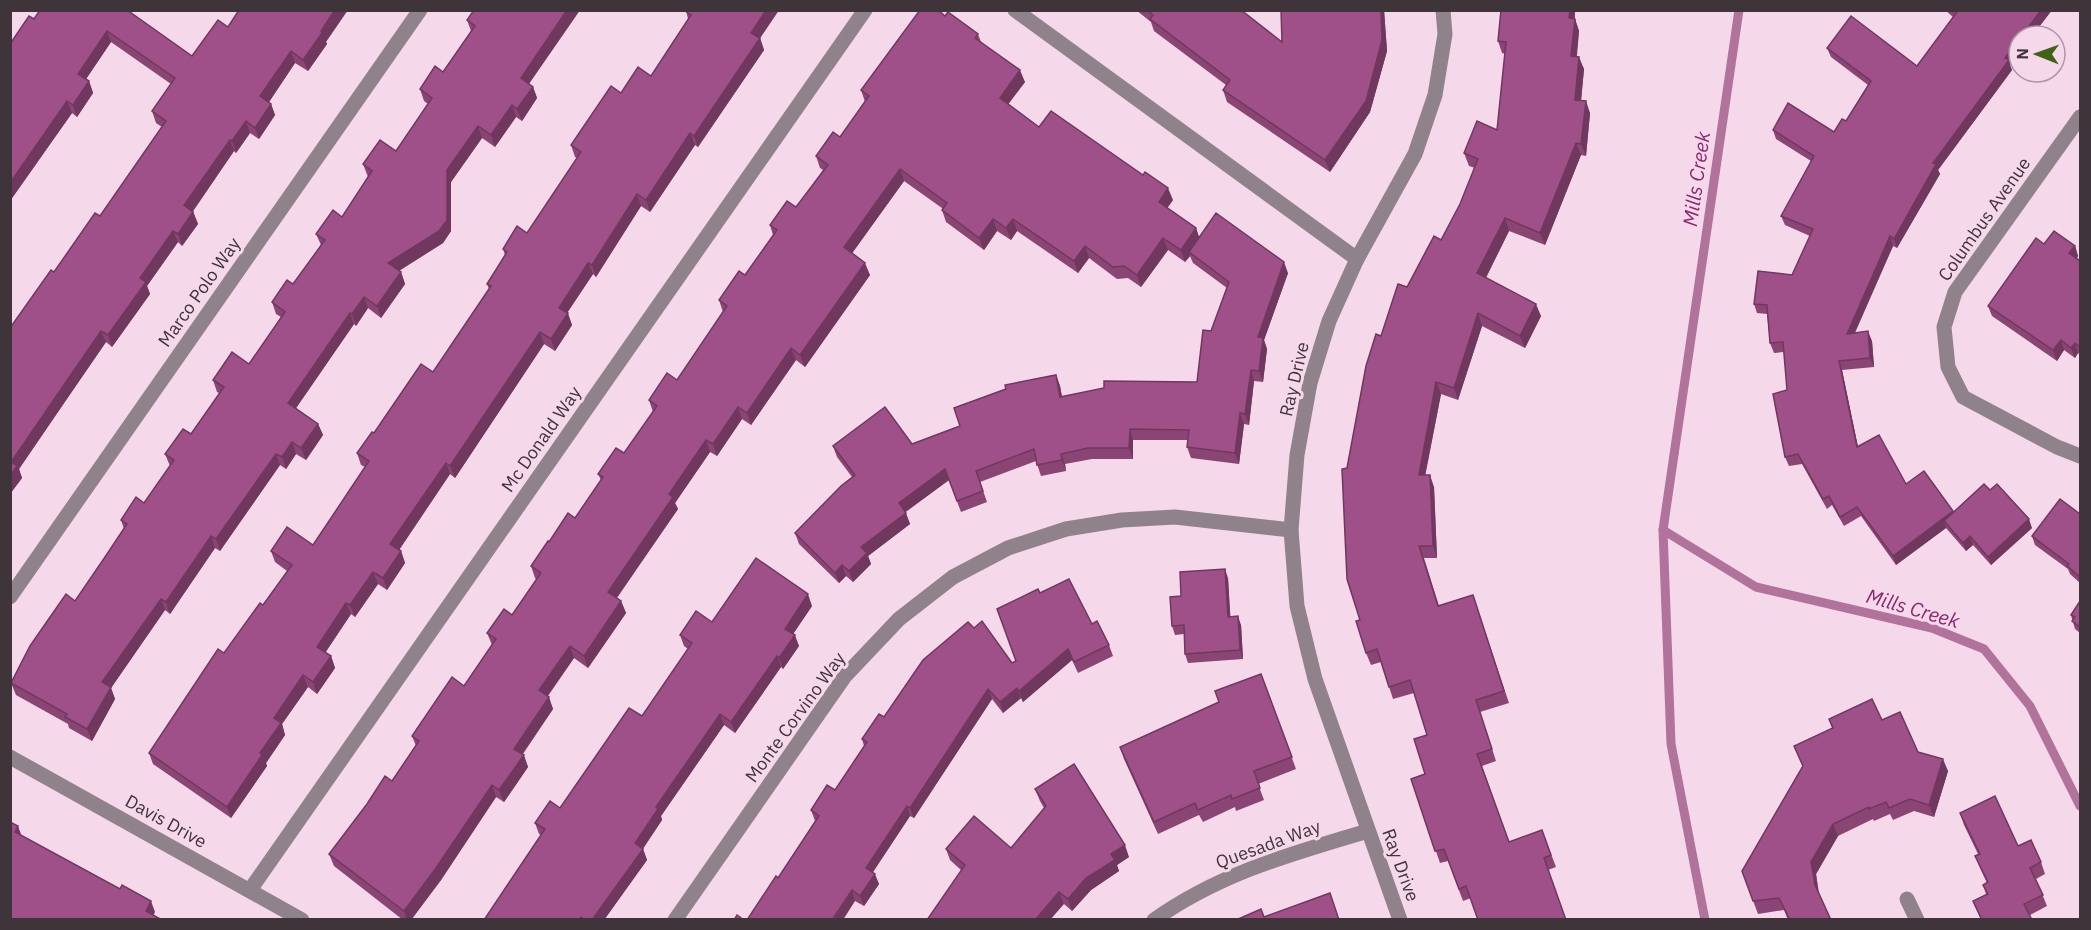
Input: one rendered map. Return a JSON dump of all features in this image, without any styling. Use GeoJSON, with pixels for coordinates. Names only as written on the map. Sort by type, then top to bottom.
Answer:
{"type":"FeatureCollection","features":[{"type":"Feature","properties":{"kind":"street","name":"Marco Polo Way"},"geometry":{"type":"LineString","coordinates":[[10,597],[420,10]]}},
{"type":"Feature","properties":{"kind":"street","name":"Mc Donald Way"},"geometry":{"type":"LineString","coordinates":[[250,890],[865,10]]}},
{"type":"Feature","properties":{"kind":"street"},"geometry":{"type":"LineString","coordinates":[[1015,10],[1357,259]]}},
{"type":"Feature","properties":{"kind":"street","name":"Ray Drive"},"geometry":{"type":"LineString","coordinates":[[1400,920],[1315,679],[1298,606],[1291,530],[1298,455],[1310,383],[1329,321],[1357,259],[1415,154],[1436,95],[1444,34],[1443,10]]}},
{"type":"Feature","properties":{"kind":"street","name":"Columbus Avenue"},"geometry":{"type":"LineString","coordinates":[[2080,117],[1955,292],[1944,327],[1948,367],[1963,397],[2057,447],[2080,456]]}},
{"type":"Feature","properties":{"kind":"street","name":"Monte Corvino Way"},"geometry":{"type":"LineString","coordinates":[[675,920],[845,676],[899,619],[953,577],[1008,548],[1066,529],[1122,520],[1175,517],[1291,530]]}},
{"type":"Feature","properties":{"kind":"street","name":"Davis Drive"},"geometry":{"type":"LineString","coordinates":[[10,757],[302,920]]}},
{"type":"Feature","properties":{"kind":"street","name":"Quesada Way"},"geometry":{"type":"LineString","coordinates":[[1154,920],[1173,906],[1217,882],[1266,861],[1368,831]]}},
{"type":"Feature","properties":{"kind":"street"},"geometry":{"type":"LineString","coordinates":[[1907,899],[1917,920]]}},
{"type":"Feature","properties":{"kind":"building"},"geometry":{"type":"Polygon","coordinates":[[[40,10],[127,10],[192,56],[218,20],[228,27],[239,10],[335,10],[303,60],[291,51],[260,96],[271,104],[255,128],[246,121],[184,205],[193,212],[178,234],[173,231],[140,278],[146,282],[108,335],[101,331],[11,462],[17,466],[10,476],[10,328],[51,270],[54,272],[95,213],[100,216],[166,121],[152,111],[175,78],[107,31],[78,74],[89,81],[73,105],[67,101],[10,183],[10,44],[29,16],[34,19],[40,10]]]}},
{"type":"Feature","properties":{"kind":"building"},"geometry":{"type":"Polygon","coordinates":[[[474,10],[567,10],[521,78],[533,87],[517,109],[512,105],[491,135],[478,126],[447,170],[447,220],[439,231],[388,263],[401,272],[377,306],[364,297],[352,314],[350,313],[288,403],[318,424],[301,448],[292,442],[282,457],[276,454],[216,539],[211,536],[166,602],[161,599],[102,682],[111,687],[87,729],[65,717],[67,714],[11,683],[30,646],[66,594],[75,601],[103,560],[127,524],[121,520],[136,497],[144,503],[174,460],[165,454],[183,429],[191,434],[224,387],[213,380],[232,352],[249,364],[285,312],[272,302],[287,280],[293,284],[325,240],[316,234],[333,210],[342,217],[372,171],[363,164],[380,140],[396,151],[432,98],[420,89],[435,66],[443,72],[475,26],[467,20],[474,10]]]}},
{"type":"Feature","properties":{"kind":"building"},"geometry":{"type":"Polygon","coordinates":[[[686,10],[766,10],[751,33],[760,38],[694,136],[690,133],[646,200],[637,194],[592,265],[588,263],[559,308],[568,313],[551,339],[540,332],[450,466],[446,463],[390,544],[401,551],[383,578],[373,572],[350,605],[346,603],[317,647],[331,656],[313,682],[303,675],[274,718],[281,723],[227,807],[149,753],[218,649],[224,653],[260,603],[263,605],[292,565],[271,551],[287,527],[313,545],[369,461],[357,453],[372,432],[374,433],[421,364],[433,372],[491,286],[487,284],[507,252],[503,249],[517,226],[527,233],[581,152],[571,145],[611,86],[621,93],[638,67],[651,76],[691,15],[686,10]]]}},
{"type":"Feature","properties":{"kind":"building"},"geometry":{"type":"Polygon","coordinates":[[[920,10],[938,10],[945,16],[948,12],[978,34],[975,38],[1020,70],[1000,98],[1039,127],[1051,111],[1143,175],[1145,172],[1168,188],[1159,202],[1196,228],[1181,250],[1163,238],[1137,275],[1124,266],[1113,267],[1085,246],[1074,261],[1013,219],[1006,228],[993,219],[979,238],[942,210],[947,203],[900,169],[844,247],[865,263],[800,355],[791,348],[747,413],[738,407],[713,444],[706,440],[669,494],[673,497],[608,592],[621,601],[584,656],[570,646],[539,690],[549,697],[514,749],[524,755],[499,790],[492,785],[404,911],[329,854],[385,776],[392,781],[419,741],[412,736],[452,677],[464,686],[496,639],[487,633],[504,609],[512,615],[541,573],[531,566],[568,513],[575,518],[603,477],[598,474],[616,448],[624,453],[657,406],[649,400],[667,373],[677,380],[727,306],[719,300],[739,271],[745,275],[777,230],[770,225],[787,201],[796,207],[828,165],[816,156],[833,132],[840,137],[869,96],[861,90],[920,10]]]}},
{"type":"Feature","properties":{"kind":"building"},"geometry":{"type":"Polygon","coordinates":[[[1147,10],[1241,10],[1282,42],[1281,10],[1381,10],[1382,40],[1366,101],[1325,160],[1223,90],[1230,80],[1150,19],[1153,15],[1147,10]]]}},
{"type":"Feature","properties":{"kind":"building"},"geometry":{"type":"Polygon","coordinates":[[[1501,10],[1570,10],[1569,18],[1575,19],[1571,56],[1579,57],[1575,100],[1586,101],[1581,144],[1576,143],[1540,233],[1505,218],[1477,273],[1536,304],[1520,336],[1478,313],[1454,388],[1436,382],[1419,475],[1430,475],[1433,546],[1419,546],[1438,606],[1473,595],[1504,691],[1476,700],[1492,749],[1477,754],[1509,842],[1542,830],[1551,855],[1544,858],[1566,920],[1478,920],[1466,886],[1459,889],[1444,849],[1435,851],[1411,779],[1425,774],[1414,739],[1427,735],[1410,680],[1389,687],[1377,649],[1366,653],[1356,621],[1360,620],[1347,579],[1342,469],[1347,468],[1366,366],[1376,334],[1381,336],[1398,284],[1407,287],[1434,236],[1441,240],[1460,204],[1478,159],[1464,153],[1477,121],[1497,130],[1506,42],[1498,41],[1501,10]]]}},
{"type":"Feature","properties":{"kind":"building"},"geometry":{"type":"Polygon","coordinates":[[[1954,10],[2041,10],[2031,24],[2007,24],[2007,55],[2005,58],[2007,63],[1933,163],[1936,164],[1894,239],[1890,236],[1847,334],[1868,331],[1870,358],[1839,361],[1857,447],[1879,435],[1906,484],[1924,471],[1953,511],[1893,556],[1857,507],[1840,517],[1829,496],[1823,499],[1798,454],[1785,457],[1773,394],[1787,390],[1783,342],[1770,343],[1767,305],[1754,304],[1758,271],[1792,275],[1813,229],[1781,216],[1814,156],[1773,130],[1788,103],[1834,132],[1842,119],[1846,121],[1871,81],[1827,48],[1851,16],[1917,66],[1957,12],[1954,10]]]}},
{"type":"Feature","properties":{"kind":"building"},"geometry":{"type":"Polygon","coordinates":[[[1216,213],[1284,262],[1258,337],[1263,338],[1259,371],[1251,370],[1245,414],[1240,413],[1235,453],[1187,447],[1189,430],[1130,429],[1129,448],[1088,448],[1061,454],[1062,460],[1037,465],[1034,449],[976,471],[983,491],[957,501],[945,469],[899,503],[906,513],[861,547],[867,553],[849,571],[842,565],[835,573],[795,533],[841,486],[855,475],[833,446],[885,407],[912,444],[960,426],[954,408],[1006,389],[1005,385],[1056,375],[1060,397],[1104,388],[1104,381],[1197,382],[1203,330],[1211,331],[1229,282],[1189,252],[1216,213]]]}},
{"type":"Feature","properties":{"kind":"building"},"geometry":{"type":"Polygon","coordinates":[[[2054,231],[2075,246],[2069,253],[2080,261],[2080,347],[2075,343],[2071,348],[2061,340],[2053,350],[1988,306],[2036,238],[2044,244],[2054,231]]]}},
{"type":"Feature","properties":{"kind":"building"},"geometry":{"type":"Polygon","coordinates":[[[1984,484],[1990,490],[1997,484],[2029,519],[1988,557],[1970,536],[1963,543],[1944,521],[1984,484]]]}},
{"type":"Feature","properties":{"kind":"building"},"geometry":{"type":"Polygon","coordinates":[[[2060,499],[2080,514],[2080,577],[2067,566],[2069,564],[2032,536],[2060,499]]]}},
{"type":"Feature","properties":{"kind":"building"},"geometry":{"type":"Polygon","coordinates":[[[756,558],[808,594],[785,629],[795,635],[779,658],[777,656],[731,722],[720,714],[656,807],[658,809],[635,843],[643,849],[592,920],[585,920],[581,917],[580,920],[484,920],[545,829],[535,823],[550,801],[560,808],[629,708],[642,716],[692,643],[680,635],[696,611],[712,622],[756,558]]]}},
{"type":"Feature","properties":{"kind":"building"},"geometry":{"type":"Polygon","coordinates":[[[1225,569],[1228,617],[1238,616],[1240,650],[1185,654],[1184,625],[1172,626],[1170,597],[1181,596],[1180,572],[1225,569]]]}},
{"type":"Feature","properties":{"kind":"building"},"geometry":{"type":"Polygon","coordinates":[[[1069,579],[1092,624],[1097,621],[1109,645],[1074,662],[1068,649],[1019,691],[1017,688],[1000,702],[988,689],[910,808],[907,806],[866,868],[875,874],[860,896],[852,890],[832,920],[747,920],[819,816],[811,810],[827,785],[835,790],[867,742],[862,739],[879,714],[884,717],[923,660],[968,622],[974,628],[982,621],[1012,663],[1016,661],[997,609],[1038,589],[1040,593],[1069,579]]]}},
{"type":"Feature","properties":{"kind":"building"},"geometry":{"type":"Polygon","coordinates":[[[2080,601],[2080,627],[2072,621],[2075,617],[2071,615],[2080,601]]]}},
{"type":"Feature","properties":{"kind":"building"},"geometry":{"type":"Polygon","coordinates":[[[1261,674],[1292,757],[1254,771],[1260,788],[1232,799],[1231,795],[1198,810],[1195,803],[1154,822],[1120,747],[1219,702],[1215,691],[1261,674]]]}},
{"type":"Feature","properties":{"kind":"building"},"geometry":{"type":"Polygon","coordinates":[[[1872,699],[1882,720],[1900,712],[1918,752],[1943,759],[1929,805],[1910,799],[1889,808],[1886,802],[1869,809],[1869,807],[1833,824],[1811,862],[1815,885],[1831,920],[1790,920],[1779,898],[1753,901],[1742,871],[1803,766],[1794,746],[1833,728],[1829,719],[1872,699]]]}},
{"type":"Feature","properties":{"kind":"building"},"geometry":{"type":"Polygon","coordinates":[[[1074,764],[1125,845],[1111,854],[1115,860],[1086,878],[1068,899],[1059,892],[1035,920],[927,920],[965,865],[946,849],[974,816],[1011,848],[1046,806],[1035,789],[1074,764]]]}},
{"type":"Feature","properties":{"kind":"building"},"geometry":{"type":"Polygon","coordinates":[[[1995,796],[2018,846],[2031,840],[2041,862],[2030,868],[2043,895],[2024,904],[2032,920],[1982,920],[1973,901],[1988,894],[1983,885],[1988,882],[1975,856],[1980,854],[1960,813],[1995,796]]]}},
{"type":"Feature","properties":{"kind":"building"},"geometry":{"type":"Polygon","coordinates":[[[10,822],[18,826],[15,832],[120,889],[122,885],[151,901],[146,911],[162,920],[10,920],[10,822]]]}},
{"type":"Feature","properties":{"kind":"building"},"geometry":{"type":"Polygon","coordinates":[[[1330,893],[1339,920],[1236,920],[1261,909],[1264,917],[1330,893]]]}},
{"type":"Feature","properties":{"kind":"building"},"geometry":{"type":"Polygon","coordinates":[[[737,915],[744,920],[734,920],[737,915]]]}},
{"type":"Feature","properties":{"kind":"waterway","name":"Mills Creek"},"geometry":{"type":"LineString","coordinates":[[1705,920],[1671,744],[1663,530],[1739,10]]}},
{"type":"Feature","properties":{"kind":"waterway","name":"Mills Creek"},"geometry":{"type":"LineString","coordinates":[[1663,530],[1756,587],[1932,628],[1984,649],[2030,706],[2080,806]]}}]}
